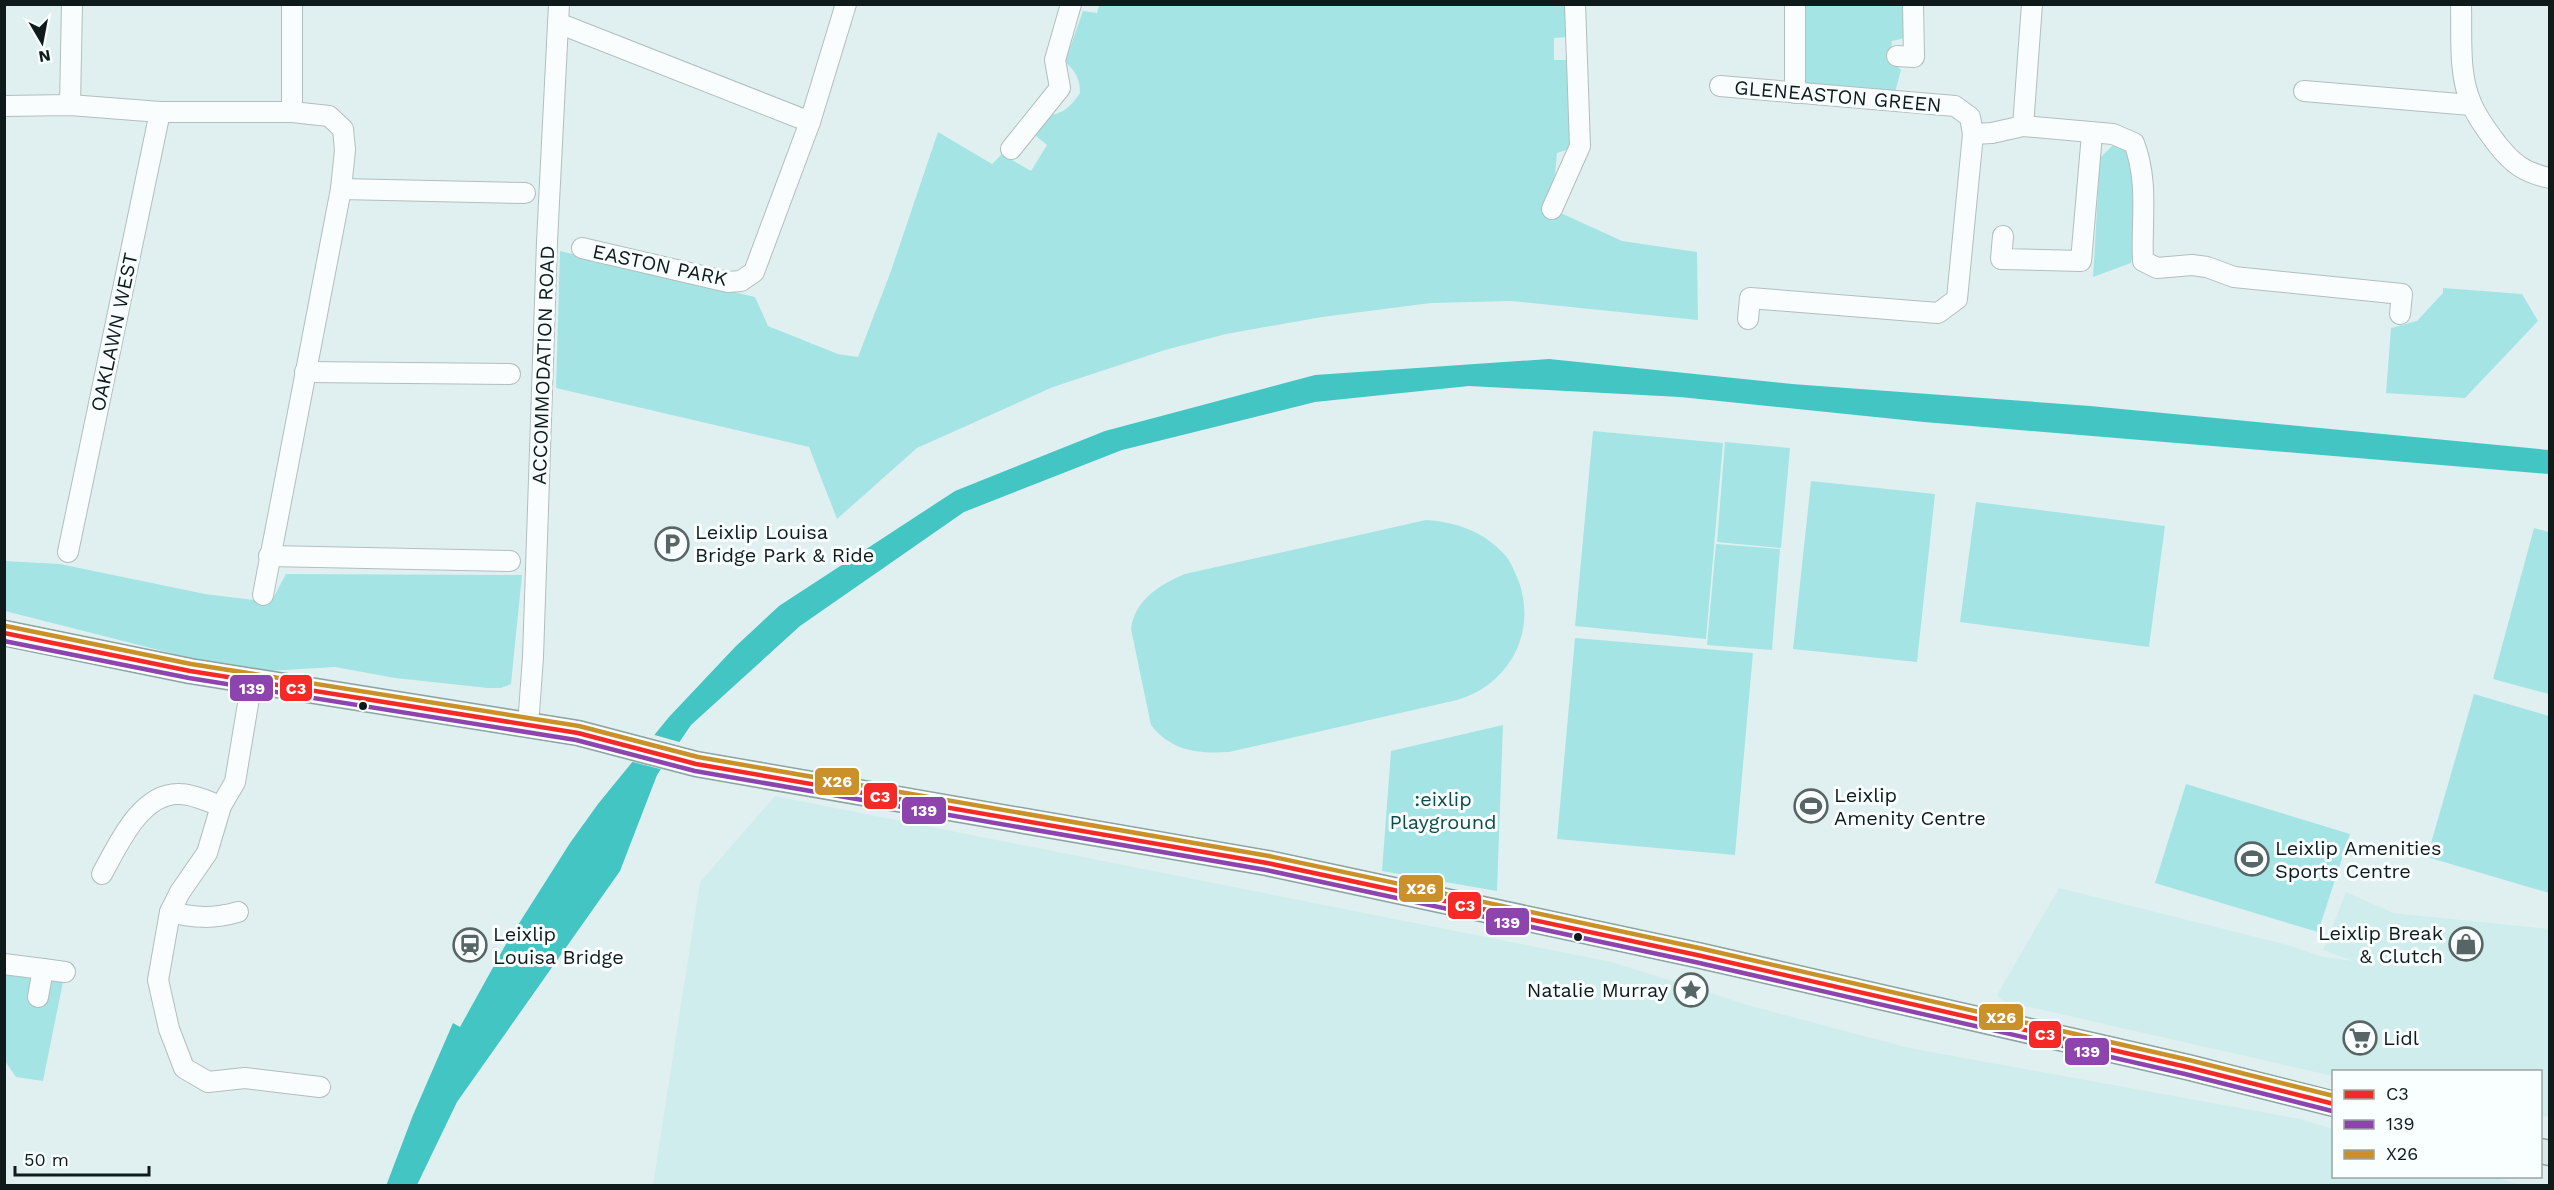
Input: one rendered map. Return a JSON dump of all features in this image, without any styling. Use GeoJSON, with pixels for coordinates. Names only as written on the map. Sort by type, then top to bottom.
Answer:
{"type":"FeatureCollection","features":[{"type":"Feature","properties":{"kind":"main road"},"geometry":{"type":"LineString","coordinates":[[4,633],[190,671],[576,732],[693,763],[1267,862],[1697,955],[2187,1067],[2332,1103]]}},
{"type":"Feature","properties":{"kind":"street"},"geometry":{"type":"LineString","coordinates":[[70,105],[72,4]]}},
{"type":"Feature","properties":{"kind":"street"},"geometry":{"type":"LineString","coordinates":[[292,4],[292,112]]}},
{"type":"Feature","properties":{"kind":"street","name":"EASTON PARK"},"geometry":{"type":"LineString","coordinates":[[582,248],[728,282],[741,281],[754,272],[810,122],[846,4]]}},
{"type":"Feature","properties":{"kind":"street"},"geometry":{"type":"LineString","coordinates":[[1011,149],[1060,88],[1055,60],[1071,4]]}},
{"type":"Feature","properties":{"kind":"street"},"geometry":{"type":"LineString","coordinates":[[1552,209],[1580,146],[1575,4]]}},
{"type":"Feature","properties":{"kind":"street"},"geometry":{"type":"LineString","coordinates":[[1795,93],[1796,4]]}},
{"type":"Feature","properties":{"kind":"street"},"geometry":{"type":"LineString","coordinates":[[1897,56],[1914,57],[1913,4]]}},
{"type":"Feature","properties":{"kind":"street"},"geometry":{"type":"LineString","coordinates":[[2022,126],[2032,4]]}},
{"type":"Feature","properties":{"kind":"street"},"geometry":{"type":"LineString","coordinates":[[2461,4],[2463,69],[2471,105],[2483,126],[2513,164],[2539,176],[2550,178]]}},
{"type":"Feature","properties":{"kind":"street"},"geometry":{"type":"LineString","coordinates":[[559,14],[810,122]]}},
{"type":"Feature","properties":{"kind":"street","name":"ACCOMMODATION ROAD"},"geometry":{"type":"LineString","coordinates":[[528,726],[534,657],[547,242],[559,14]]}},
{"type":"Feature","properties":{"kind":"street","name":"GLENEASTON GREEN"},"geometry":{"type":"LineString","coordinates":[[1720,86],[1955,106],[1970,117],[1973,134]]}},
{"type":"Feature","properties":{"kind":"street"},"geometry":{"type":"LineString","coordinates":[[2304,91],[2471,105]]}},
{"type":"Feature","properties":{"kind":"street"},"geometry":{"type":"LineString","coordinates":[[4,106],[70,105],[160,112],[292,112],[329,116],[343,129],[345,150],[340,189],[263,595]]}},
{"type":"Feature","properties":{"kind":"street","name":"OAKLAWN WEST"},"geometry":{"type":"LineString","coordinates":[[68,552],[160,112]]}},
{"type":"Feature","properties":{"kind":"street"},"geometry":{"type":"LineString","coordinates":[[1748,319],[1750,298],[1938,313],[1957,299],[1973,134],[1992,133],[2022,126],[2092,134],[2113,134],[2134,143],[2141,163],[2144,191],[2141,232],[2143,261],[2157,268],[2192,265],[2207,267],[2234,277],[2402,294],[2400,314]]}},
{"type":"Feature","properties":{"kind":"street"},"geometry":{"type":"LineString","coordinates":[[2003,236],[2001,259],[2081,261],[2092,134]]}},
{"type":"Feature","properties":{"kind":"street"},"geometry":{"type":"LineString","coordinates":[[340,189],[525,193]]}},
{"type":"Feature","properties":{"kind":"street"},"geometry":{"type":"LineString","coordinates":[[305,372],[510,374]]}},
{"type":"Feature","properties":{"kind":"street"},"geometry":{"type":"LineString","coordinates":[[269,556],[510,561]]}},
{"type":"Feature","properties":{"kind":"street"},"geometry":{"type":"LineString","coordinates":[[252,680],[235,782],[221,806],[207,854],[180,892],[170,912],[158,980],[169,1029],[184,1068],[208,1082],[245,1078],[320,1087]]}},
{"type":"Feature","properties":{"kind":"street"},"geometry":{"type":"LineString","coordinates":[[102,873],[130,823],[160,797],[181,794],[221,806]]}},
{"type":"Feature","properties":{"kind":"street"},"geometry":{"type":"LineString","coordinates":[[170,912],[192,918],[209,918],[238,912]]}},
{"type":"Feature","properties":{"kind":"street"},"geometry":{"type":"LineString","coordinates":[[4,964],[64,972]]}},
{"type":"Feature","properties":{"kind":"street"},"geometry":{"type":"LineString","coordinates":[[39,997],[43,969]]}},
{"type":"Feature","properties":{"kind":"shaded area"},"geometry":{"type":"Polygon","coordinates":[[[775,796],[1612,962],[1751,1006],[1909,1048],[2300,1119],[2332,1129],[2332,1178],[2498,1178],[2521,1185],[653,1185],[700,882],[775,796]]]}},
{"type":"Feature","properties":{"kind":"shaded area"},"geometry":{"type":"Polygon","coordinates":[[[2059,888],[2288,945],[2319,956],[2353,961],[2323,950],[2346,892],[2393,913],[2549,929],[2549,1117],[2542,1116],[2542,1070],[2332,1070],[2332,1076],[2003,1001],[1997,995],[2059,888]]]}},
{"type":"Feature","properties":{"kind":"green space"},"geometry":{"type":"Polygon","coordinates":[[[1099,5],[1567,5],[1568,37],[1554,38],[1554,60],[1568,60],[1573,139],[1569,149],[1557,153],[1552,209],[1622,241],[1697,252],[1698,320],[1511,301],[1431,303],[1322,317],[1226,334],[1165,350],[1053,387],[917,448],[837,519],[809,447],[556,388],[560,251],[755,297],[768,326],[838,354],[858,357],[891,271],[938,132],[992,164],[1002,154],[1031,171],[1047,145],[1036,136],[1043,118],[1065,110],[1080,93],[1076,75],[1065,62],[1083,11],[1097,13],[1099,5]]]}},
{"type":"Feature","properties":{"kind":"green space"},"geometry":{"type":"Polygon","coordinates":[[[1805,5],[1905,5],[1905,38],[1892,41],[1890,59],[1901,70],[1895,92],[1806,83],[1805,5]]]}},
{"type":"Feature","properties":{"kind":"green space"},"geometry":{"type":"Polygon","coordinates":[[[2113,145],[2131,148],[2138,194],[2132,258],[2131,263],[2093,277],[2100,158],[2113,145]]]}},
{"type":"Feature","properties":{"kind":"green space"},"geometry":{"type":"Polygon","coordinates":[[[2443,288],[2522,294],[2538,321],[2465,398],[2386,393],[2391,328],[2417,321],[2443,293],[2443,288]]]}},
{"type":"Feature","properties":{"kind":"green space"},"geometry":{"type":"Polygon","coordinates":[[[1593,431],[1723,443],[1706,639],[1575,626],[1593,431]]]}},
{"type":"Feature","properties":{"kind":"green space"},"geometry":{"type":"Polygon","coordinates":[[[1725,442],[1790,448],[1781,548],[1717,542],[1725,442]]]}},
{"type":"Feature","properties":{"kind":"green space"},"geometry":{"type":"Polygon","coordinates":[[[1811,481],[1935,494],[1917,662],[1793,649],[1811,481]]]}},
{"type":"Feature","properties":{"kind":"green space"},"geometry":{"type":"Polygon","coordinates":[[[1976,502],[2165,526],[2149,647],[1960,622],[1976,502]]]}},
{"type":"Feature","properties":{"kind":"green space"},"geometry":{"type":"Polygon","coordinates":[[[1426,520],[1448,523],[1478,534],[1496,546],[1513,567],[1524,601],[1521,638],[1504,670],[1491,682],[1475,693],[1457,700],[1229,752],[1186,749],[1167,740],[1151,725],[1131,629],[1137,610],[1158,588],[1185,574],[1426,520]]]}},
{"type":"Feature","properties":{"kind":"green space"},"geometry":{"type":"Polygon","coordinates":[[[2534,528],[2549,532],[2549,694],[2493,679],[2534,528]]]}},
{"type":"Feature","properties":{"kind":"green space"},"geometry":{"type":"Polygon","coordinates":[[[1716,544],[1780,549],[1772,650],[1707,645],[1716,544]]]}},
{"type":"Feature","properties":{"kind":"green space"},"geometry":{"type":"Polygon","coordinates":[[[4,561],[60,564],[205,594],[271,602],[286,574],[522,575],[511,684],[501,688],[488,688],[395,678],[335,667],[268,671],[194,659],[5,611],[4,561]]]}},
{"type":"Feature","properties":{"kind":"green space"},"geometry":{"type":"Polygon","coordinates":[[[1575,638],[1753,653],[1735,855],[1557,839],[1575,638]]]}},
{"type":"Feature","properties":{"kind":"green space"},"geometry":{"type":"Polygon","coordinates":[[[2474,694],[2549,716],[2549,893],[2427,857],[2474,694]]]}},
{"type":"Feature","properties":{"kind":"green space","name":":eixlip Playground"},"geometry":{"type":"Polygon","coordinates":[[[1503,725],[1497,891],[1382,871],[1391,751],[1503,725]]]}},
{"type":"Feature","properties":{"kind":"green space","name":"Leixlip Amenities Sports Centre"},"geometry":{"type":"Polygon","coordinates":[[[2186,784],[2350,834],[2318,932],[2155,883],[2186,784]]]}},
{"type":"Feature","properties":{"kind":"green space"},"geometry":{"type":"Polygon","coordinates":[[[4,964],[65,972],[43,1081],[16,1077],[5,1061],[4,964]]]}},
{"type":"Feature","properties":{"kind":"water"},"geometry":{"type":"Polygon","coordinates":[[[1549,359],[1792,384],[2090,406],[2549,450],[2549,474],[1924,422],[1680,397],[1469,386],[1315,402],[1122,450],[964,512],[800,626],[691,725],[657,775],[620,871],[457,1102],[417,1185],[386,1186],[413,1115],[453,1023],[460,1027],[506,944],[570,843],[598,804],[669,717],[736,646],[779,606],[955,491],[1105,431],[1315,375],[1549,359]]]}},
{"type":"Feature","properties":{"kind":"pier"},"geometry":{"type":"Polygon","coordinates":[[[651,734],[683,743],[664,770],[629,761],[651,734]]]}},
{"type":"Feature","properties":{"kind":"transit line","name":"X26"},"geometry":{"type":"LineString","coordinates":[[6,626],[191,664],[579,726],[698,757],[1269,856],[1699,948],[2189,1060],[2332,1096]]}},
{"type":"Feature","properties":{"kind":"transit line","name":"C3"},"geometry":{"type":"LineString","coordinates":[[4,633],[190,671],[578,733],[696,764],[1267,863],[1697,955],[2187,1067],[2332,1103]]}},
{"type":"Feature","properties":{"kind":"transit line","name":"139"},"geometry":{"type":"LineString","coordinates":[[4,641],[189,678],[576,740],[695,771],[1266,870],[1695,962],[2185,1074],[2332,1111]]}},
{"type":"Feature","properties":{"kind":"place","name":"Leixlip Louisa Bridge Park & Ride"},"geometry":{"type":"Point","coordinates":[672,544]}},
{"type":"Feature","properties":{"kind":"place","name":"Leixlip Amenity Centre"},"geometry":{"type":"Point","coordinates":[1811,806]}},
{"type":"Feature","properties":{"kind":"place","name":"Leixlip Amenities Sports Centre"},"geometry":{"type":"Point","coordinates":[2252,859]}},
{"type":"Feature","properties":{"kind":"place","name":"Leixlip Break & Clutch"},"geometry":{"type":"Point","coordinates":[2466,944]}},
{"type":"Feature","properties":{"kind":"place","name":"Leixlip Louisa Bridge"},"geometry":{"type":"Point","coordinates":[470,945]}},
{"type":"Feature","properties":{"kind":"place","name":"Natalie Murray"},"geometry":{"type":"Point","coordinates":[1691,990]}},
{"type":"Feature","properties":{"kind":"place","name":"Lidl"},"geometry":{"type":"Point","coordinates":[2360,1038]}}]}
